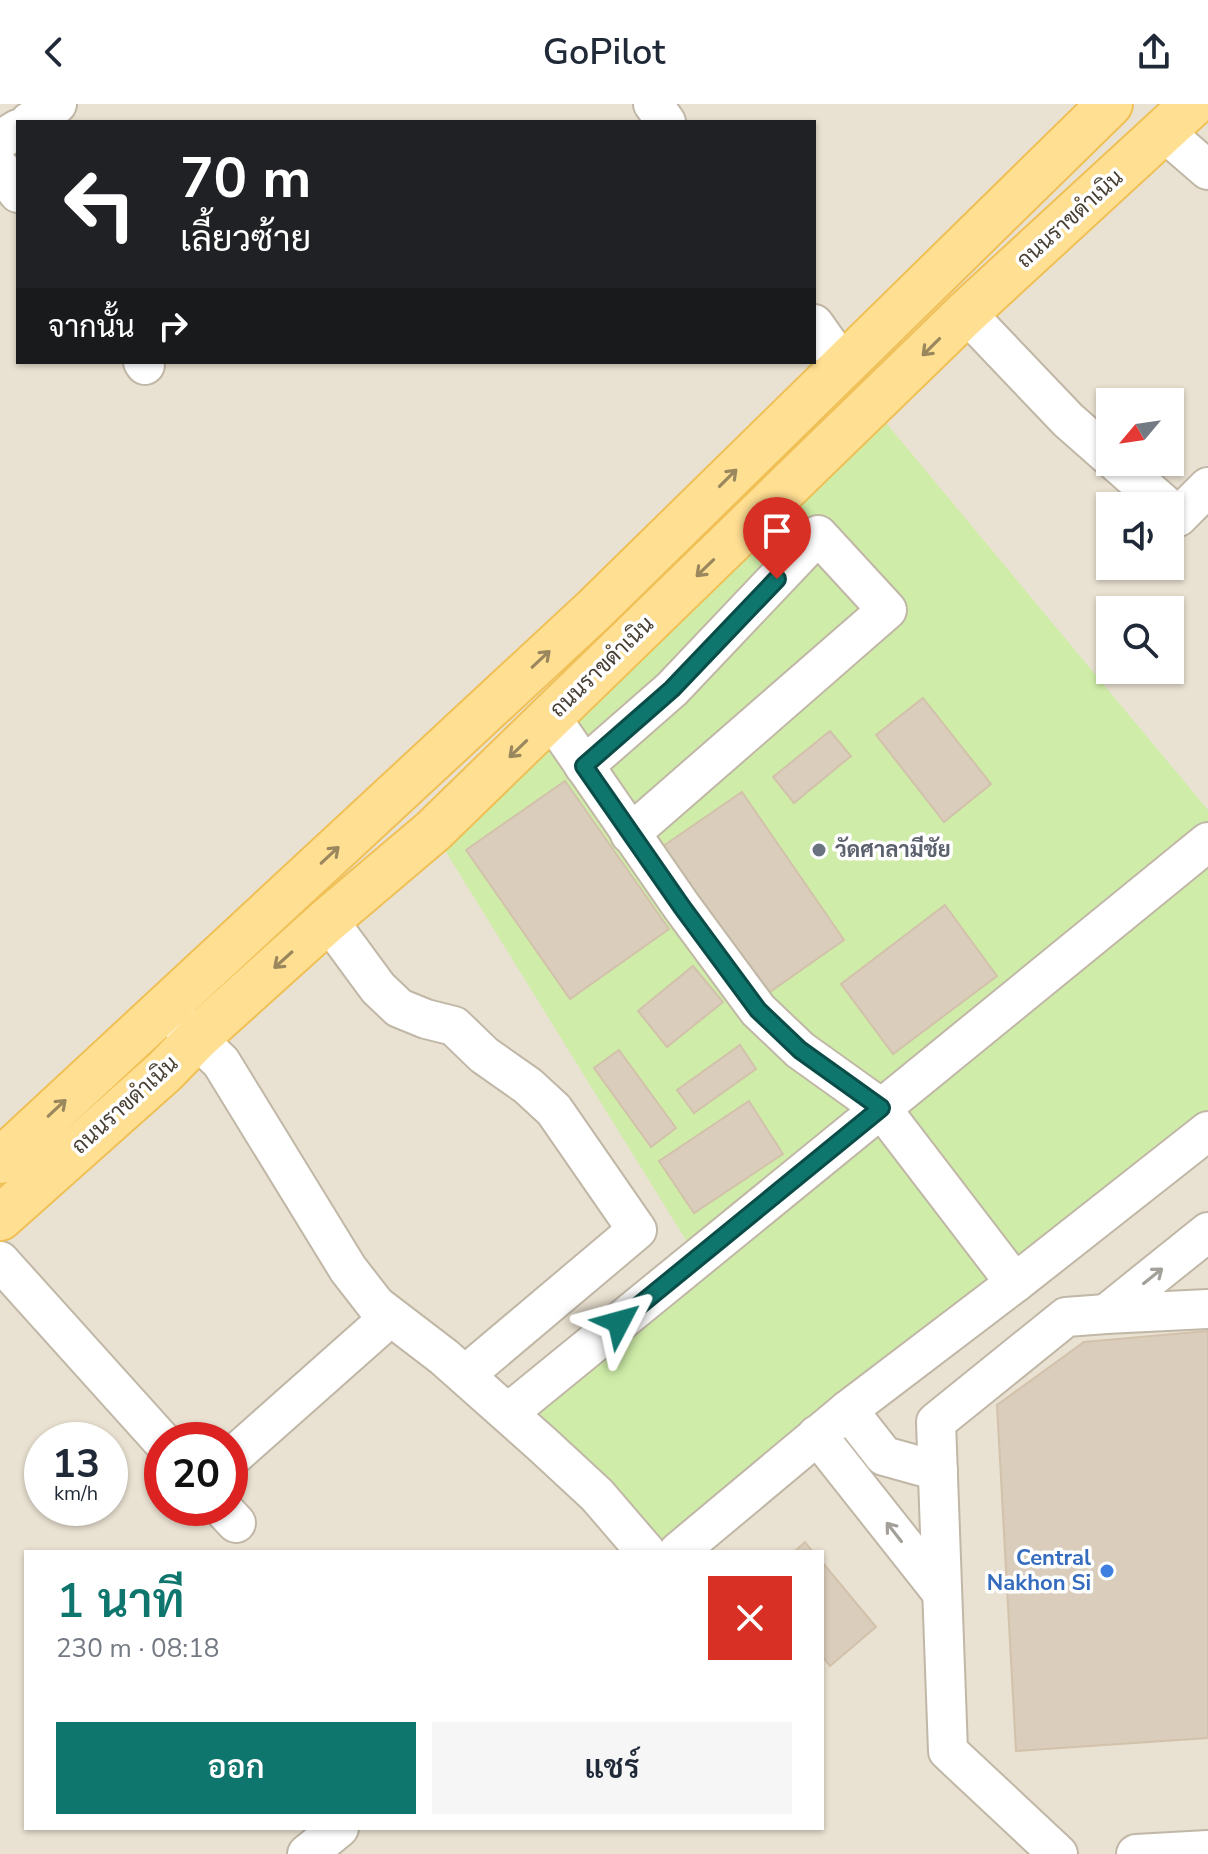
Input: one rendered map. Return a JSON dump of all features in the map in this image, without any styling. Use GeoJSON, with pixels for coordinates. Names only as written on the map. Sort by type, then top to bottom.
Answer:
{"type":"FeatureCollection","features":[{"type":"Feature","properties":{"kind":"main road","name":"ถนนราขดำเนิน"},"geometry":{"type":"LineString","coordinates":[[0,1161],[595,609],[843,365],[1088,111]]}},
{"type":"Feature","properties":{"kind":"main road","name":"ถนนราขดำเนิน"},"geometry":{"type":"LineString","coordinates":[[0,1218],[328,920],[433,831],[966,313],[1179,118]]}},
{"type":"Feature","properties":{"kind":"street"},"geometry":{"type":"LineString","coordinates":[[32,120],[57,104]]}},
{"type":"Feature","properties":{"kind":"street"},"geometry":{"type":"LineString","coordinates":[[1179,118],[1208,170]]}},
{"type":"Feature","properties":{"kind":"street"},"geometry":{"type":"LineString","coordinates":[[0,168],[16,190]]}},
{"type":"Feature","properties":{"kind":"street"},"geometry":{"type":"LineString","coordinates":[[966,313],[1068,420],[1096,445]]}},
{"type":"Feature","properties":{"kind":"street"},"geometry":{"type":"LineString","coordinates":[[816,327],[843,365]]}},
{"type":"Feature","properties":{"kind":"street"},"geometry":{"type":"LineString","coordinates":[[1132,476],[1150,492]]}},
{"type":"Feature","properties":{"kind":"street"},"geometry":{"type":"LineString","coordinates":[[1184,511],[1208,487]]}},
{"type":"Feature","properties":{"kind":"street"},"geometry":{"type":"LineString","coordinates":[[584,766],[672,689],[818,535],[887,610],[630,834]]}},
{"type":"Feature","properties":{"kind":"street"},"geometry":{"type":"LineString","coordinates":[[550,716],[630,834],[758,1010],[800,1050],[881,1108],[1015,1283]]}},
{"type":"Feature","properties":{"kind":"street"},"geometry":{"type":"LineString","coordinates":[[508,1413],[1208,842]]}},
{"type":"Feature","properties":{"kind":"street"},"geometry":{"type":"LineString","coordinates":[[328,920],[378,988],[399,1008],[454,1026],[484,1055],[528,1086],[554,1110],[637,1230],[465,1375]]}},
{"type":"Feature","properties":{"kind":"street"},"geometry":{"type":"LineString","coordinates":[[165,1009],[221,1062],[348,1269],[376,1305],[508,1413],[597,1495],[644,1550]]}},
{"type":"Feature","properties":{"kind":"street"},"geometry":{"type":"LineString","coordinates":[[680,1550],[848,1410],[1208,1131]]}},
{"type":"Feature","properties":{"kind":"street"},"geometry":{"type":"LineString","coordinates":[[1106,1314],[1208,1232]]}},
{"type":"Feature","properties":{"kind":"street"},"geometry":{"type":"LineString","coordinates":[[0,1261],[145,1422]]}},
{"type":"Feature","properties":{"kind":"street"},"geometry":{"type":"LineString","coordinates":[[1058,1854],[948,1751],[936,1422],[1066,1317],[1208,1309]]}},
{"type":"Feature","properties":{"kind":"street"},"geometry":{"type":"LineString","coordinates":[[248,1443],[390,1317]]}},
{"type":"Feature","properties":{"kind":"street"},"geometry":{"type":"LineString","coordinates":[[848,1410],[884,1456],[938,1471]]}},
{"type":"Feature","properties":{"kind":"street"},"geometry":{"type":"LineString","coordinates":[[817,1435],[942,1593]]}},
{"type":"Feature","properties":{"kind":"street"},"geometry":{"type":"LineString","coordinates":[[307,1854],[337,1830]]}},
{"type":"Feature","properties":{"kind":"street"},"geometry":{"type":"LineString","coordinates":[[1136,1854],[1208,1850]]}},
{"type":"Feature","properties":{"kind":"shaded area"},"geometry":{"type":"Polygon","coordinates":[[[0,104],[1208,104],[1208,1854],[0,1854],[0,104]]]}},
{"type":"Feature","properties":{"kind":"green space"},"geometry":{"type":"Polygon","coordinates":[[[872,406],[1096,675],[1096,684],[1103,684],[1208,810],[1208,1131],[681,1550],[644,1550],[508,1413],[697,1258],[433,831],[872,406]]]}},
{"type":"Feature","properties":{"kind":"building"},"geometry":{"type":"Polygon","coordinates":[[[923,698],[991,784],[944,822],[876,735],[923,698]]]}},
{"type":"Feature","properties":{"kind":"building"},"geometry":{"type":"Polygon","coordinates":[[[830,731],[851,756],[794,803],[773,777],[830,731]]]}},
{"type":"Feature","properties":{"kind":"building"},"geometry":{"type":"Polygon","coordinates":[[[565,781],[669,929],[570,999],[466,850],[565,781]]]}},
{"type":"Feature","properties":{"kind":"building"},"geometry":{"type":"Polygon","coordinates":[[[742,792],[844,940],[760,999],[656,851],[742,792]]]}},
{"type":"Feature","properties":{"kind":"building"},"geometry":{"type":"Polygon","coordinates":[[[945,905],[997,976],[893,1054],[841,984],[945,905]]]}},
{"type":"Feature","properties":{"kind":"building"},"geometry":{"type":"Polygon","coordinates":[[[693,966],[723,1002],[667,1047],[638,1011],[693,966]]]}},
{"type":"Feature","properties":{"kind":"building"},"geometry":{"type":"Polygon","coordinates":[[[740,1045],[756,1069],[694,1113],[677,1090],[740,1045]]]}},
{"type":"Feature","properties":{"kind":"building"},"geometry":{"type":"Polygon","coordinates":[[[619,1050],[676,1128],[651,1147],[594,1068],[619,1050]]]}},
{"type":"Feature","properties":{"kind":"building"},"geometry":{"type":"Polygon","coordinates":[[[749,1101],[783,1154],[694,1213],[659,1161],[749,1101]]]}},
{"type":"Feature","properties":{"kind":"building","name":"Central Nakhon Si"},"geometry":{"type":"Polygon","coordinates":[[[1208,1331],[1208,1738],[1016,1751],[997,1405],[1084,1342],[1208,1331]]]}},
{"type":"Feature","properties":{"kind":"building"},"geometry":{"type":"Polygon","coordinates":[[[805,1542],[811,1550],[796,1550],[805,1542]]]}},
{"type":"Feature","properties":{"kind":"building"},"geometry":{"type":"Polygon","coordinates":[[[824,1564],[876,1627],[830,1666],[824,1658],[824,1564]]]}},
{"type":"Feature","properties":{"kind":"place","name":"วัดศาลามีชัย"},"geometry":{"type":"Point","coordinates":[819,850]}},
{"type":"Feature","properties":{"kind":"place","name":"Central Nakhon Si"},"geometry":{"type":"Point","coordinates":[1107,1571]}},
{"type":"Feature","properties":{"kind":"route"},"geometry":{"type":"LineString","coordinates":[[619,1322],[881,1108],[800,1050],[758,1010],[584,766],[672,689],[777,579]]}}]}
